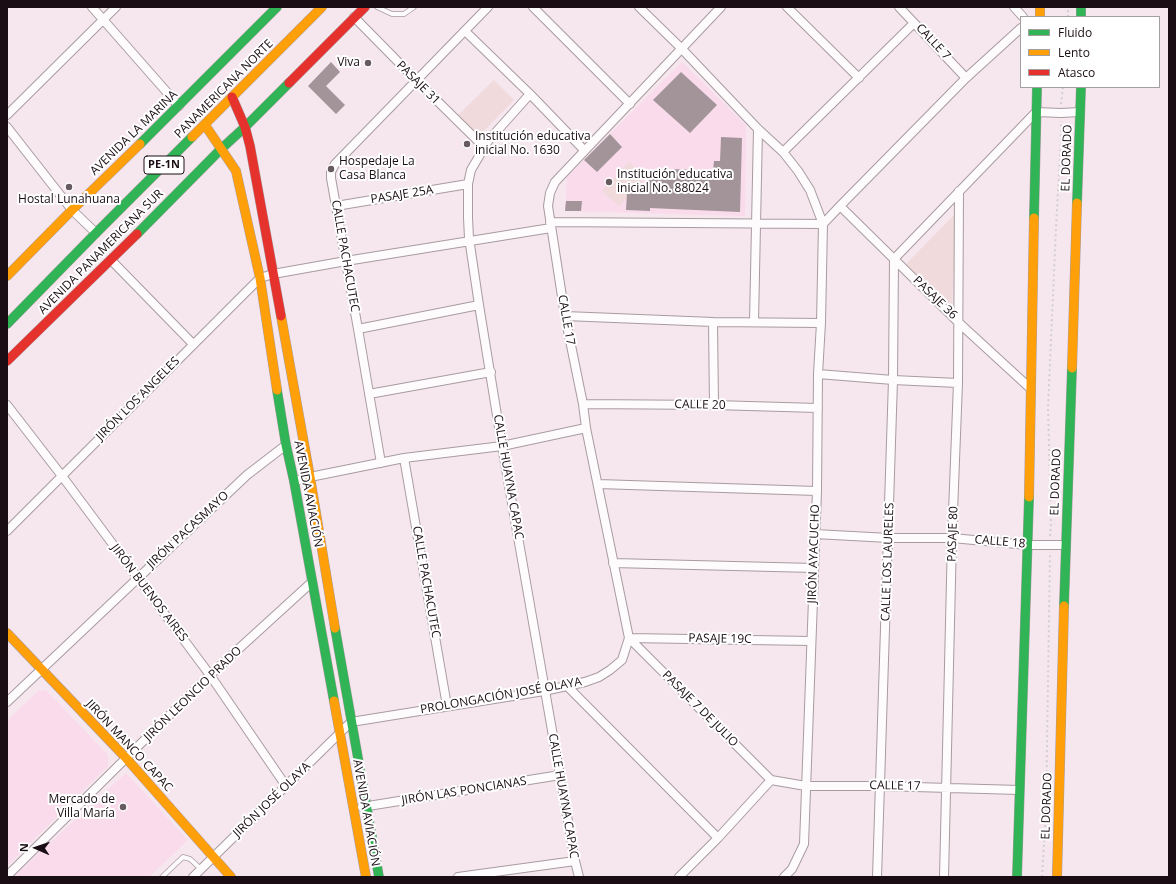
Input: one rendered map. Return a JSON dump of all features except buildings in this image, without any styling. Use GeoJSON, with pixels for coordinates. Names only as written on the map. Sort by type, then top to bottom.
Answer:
{"type":"FeatureCollection","features":[{"type":"Feature","properties":{"kind":"main road","name":"AVENIDA LA MARINA"},"geometry":{"type":"LineString","coordinates":[[7,276],[72,210],[180,106],[278,7]]}},
{"type":"Feature","properties":{"kind":"main road","name":"PANAMERICANA NORTE"},"geometry":{"type":"LineString","coordinates":[[7,324],[322,7]]}},
{"type":"Feature","properties":{"kind":"main road","name":"AVENIDA PANAMERICANA SUR"},"geometry":{"type":"LineString","coordinates":[[7,361],[111,260],[365,7]]}},
{"type":"Feature","properties":{"kind":"main road"},"geometry":{"type":"LineString","coordinates":[[1017,877],[1028,545],[1037,88]]}},
{"type":"Feature","properties":{"kind":"main road","name":"EL DORADO"},"geometry":{"type":"LineString","coordinates":[[1057,877],[1081,88]]}},
{"type":"Feature","properties":{"kind":"main road","name":"AVENIDA AVIACIÓN"},"geometry":{"type":"LineString","coordinates":[[232,97],[245,127],[250,146],[310,477],[350,722],[367,806],[379,877]]}},
{"type":"Feature","properties":{"kind":"main road","name":"AVENIDA AVIACIÓN"},"geometry":{"type":"LineString","coordinates":[[205,125],[236,171],[260,278],[286,445],[294,481],[366,877]]}},
{"type":"Feature","properties":{"kind":"main road","name":"JIRÓN MANCO CAPAC"},"geometry":{"type":"LineString","coordinates":[[7,633],[126,758],[231,877]]}},
{"type":"Feature","properties":{"kind":"street"},"geometry":{"type":"LineString","coordinates":[[92,7],[180,106]]}},
{"type":"Feature","properties":{"kind":"street"},"geometry":{"type":"LineString","coordinates":[[7,114],[116,7]]}},
{"type":"Feature","properties":{"kind":"street","name":"CALLE PACHACUTEC"},"geometry":{"type":"LineString","coordinates":[[380,463],[358,329],[330,178],[331,172],[335,164],[488,7]]}},
{"type":"Feature","properties":{"kind":"street"},"geometry":{"type":"LineString","coordinates":[[533,7],[630,104]]}},
{"type":"Feature","properties":{"kind":"street"},"geometry":{"type":"LineString","coordinates":[[639,7],[682,48],[758,129],[783,152],[810,190],[823,224],[966,78],[1020,29]]}},
{"type":"Feature","properties":{"kind":"street","name":"CALLE 17"},"geometry":{"type":"LineString","coordinates":[[629,638],[586,428],[583,404],[565,316],[548,206],[550,193],[555,182],[721,7]]}},
{"type":"Feature","properties":{"kind":"street"},"geometry":{"type":"LineString","coordinates":[[787,7],[859,78]]}},
{"type":"Feature","properties":{"kind":"street","name":"CALLE 7"},"geometry":{"type":"LineString","coordinates":[[899,7],[966,78]]}},
{"type":"Feature","properties":{"kind":"street"},"geometry":{"type":"LineString","coordinates":[[1014,7],[1022,16]]}},
{"type":"Feature","properties":{"kind":"street","name":"PASAJE 31"},"geometry":{"type":"LineString","coordinates":[[354,17],[484,147]]}},
{"type":"Feature","properties":{"kind":"street"},"geometry":{"type":"LineString","coordinates":[[783,152],[914,23]]}},
{"type":"Feature","properties":{"kind":"street"},"geometry":{"type":"LineString","coordinates":[[465,31],[530,94],[584,150]]}},
{"type":"Feature","properties":{"kind":"street","name":"CALLE HUAYNA CAPAC"},"geometry":{"type":"LineString","coordinates":[[530,94],[488,141],[471,170],[468,184],[468,218],[479,305],[502,446],[544,691],[579,877]]}},
{"type":"Feature","properties":{"kind":"street"},"geometry":{"type":"LineString","coordinates":[[894,259],[1036,112],[1080,112]]}},
{"type":"Feature","properties":{"kind":"street"},"geometry":{"type":"LineString","coordinates":[[7,127],[72,210],[96,233]]}},
{"type":"Feature","properties":{"kind":"street"},"geometry":{"type":"LineString","coordinates":[[754,322],[758,129]]}},
{"type":"Feature","properties":{"kind":"street","name":"PASAJE 25A"},"geometry":{"type":"LineString","coordinates":[[336,206],[468,184]]}},
{"type":"Feature","properties":{"kind":"street","name":"PASAJE 80"},"geometry":{"type":"LineString","coordinates":[[944,877],[952,538],[958,383],[959,191]]}},
{"type":"Feature","properties":{"kind":"street","name":"PASAJE 36"},"geometry":{"type":"LineString","coordinates":[[840,206],[958,322],[1031,390]]}},
{"type":"Feature","properties":{"kind":"street","name":"JIRÓN LOS ANGELES"},"geometry":{"type":"LineString","coordinates":[[7,531],[260,278],[273,274],[346,261],[470,242],[551,225],[823,224]]}},
{"type":"Feature","properties":{"kind":"street","name":"JIRÓN AYACUCHO"},"geometry":{"type":"LineString","coordinates":[[784,877],[792,869],[804,844],[817,491],[818,374],[821,323],[823,224]]}},
{"type":"Feature","properties":{"kind":"street","name":"CALLE LOS LAURELES"},"geometry":{"type":"LineString","coordinates":[[877,877],[893,380],[894,259]]}},
{"type":"Feature","properties":{"kind":"street"},"geometry":{"type":"LineString","coordinates":[[111,260],[194,344]]}},
{"type":"Feature","properties":{"kind":"street"},"geometry":{"type":"LineString","coordinates":[[358,329],[479,305]]}},
{"type":"Feature","properties":{"kind":"street"},"geometry":{"type":"LineString","coordinates":[[565,316],[713,322],[821,323]]}},
{"type":"Feature","properties":{"kind":"street"},"geometry":{"type":"LineString","coordinates":[[713,322],[714,405]]}},
{"type":"Feature","properties":{"kind":"street"},"geometry":{"type":"LineString","coordinates":[[369,394],[491,372]]}},
{"type":"Feature","properties":{"kind":"street"},"geometry":{"type":"LineString","coordinates":[[818,374],[958,383]]}},
{"type":"Feature","properties":{"kind":"street","name":"CALLE 20"},"geometry":{"type":"LineString","coordinates":[[583,404],[714,405],[818,408]]}},
{"type":"Feature","properties":{"kind":"street","name":"JIRÓN BUENOS AIRES"},"geometry":{"type":"LineString","coordinates":[[7,405],[62,476],[210,676],[286,786]]}},
{"type":"Feature","properties":{"kind":"street"},"geometry":{"type":"LineString","coordinates":[[294,481],[404,458],[502,446],[586,428]]}},
{"type":"Feature","properties":{"kind":"street","name":"JIRÓN PACASMAYO"},"geometry":{"type":"LineString","coordinates":[[7,702],[247,474],[286,445]]}},
{"type":"Feature","properties":{"kind":"street","name":"CALLE PACHACUTEC"},"geometry":{"type":"LineString","coordinates":[[404,458],[447,706]]}},
{"type":"Feature","properties":{"kind":"street"},"geometry":{"type":"LineString","coordinates":[[598,484],[817,491]]}},
{"type":"Feature","properties":{"kind":"street","name":"CALLE 18"},"geometry":{"type":"LineString","coordinates":[[815,534],[888,538],[952,538],[1028,545],[1066,545]]}},
{"type":"Feature","properties":{"kind":"street"},"geometry":{"type":"LineString","coordinates":[[613,563],[814,568]]}},
{"type":"Feature","properties":{"kind":"street","name":"JIRÓN LEONCIO PRADO"},"geometry":{"type":"LineString","coordinates":[[7,876],[210,676],[312,582]]}},
{"type":"Feature","properties":{"kind":"street","name":"PROLONGACIÓN JOSÉ OLAYA"},"geometry":{"type":"LineString","coordinates":[[350,722],[544,691],[599,677],[622,660],[629,638]]}},
{"type":"Feature","properties":{"kind":"street","name":"PASAJE 19C"},"geometry":{"type":"LineString","coordinates":[[629,638],[811,640]]}},
{"type":"Feature","properties":{"kind":"street","name":"PASAJE 7 DE JULIO"},"geometry":{"type":"LineString","coordinates":[[629,638],[771,780]]}},
{"type":"Feature","properties":{"kind":"street"},"geometry":{"type":"LineString","coordinates":[[567,686],[718,838]]}},
{"type":"Feature","properties":{"kind":"street","name":"JIRÓN JOSÉ OLAYA"},"geometry":{"type":"LineString","coordinates":[[192,877],[202,869],[350,722]]}},
{"type":"Feature","properties":{"kind":"street","name":"JIRÓN LAS PONCIANAS"},"geometry":{"type":"LineString","coordinates":[[354,808],[560,776]]}},
{"type":"Feature","properties":{"kind":"street"},"geometry":{"type":"LineString","coordinates":[[679,877],[718,838],[771,780]]}},
{"type":"Feature","properties":{"kind":"street","name":"CALLE 17"},"geometry":{"type":"LineString","coordinates":[[771,780],[806,786],[946,787],[1019,790]]}},
{"type":"Feature","properties":{"kind":"street"},"geometry":{"type":"LineString","coordinates":[[458,877],[575,861]]}},
{"type":"Feature","properties":{"kind":"street","name":"CALLE LOS LAURELES"},"geometry":{"type":"LineString","coordinates":[[872,877],[877,865]]}},
{"type":"Feature","properties":{"kind":"lane"},"geometry":{"type":"LineString","coordinates":[[377,7],[392,14],[404,14],[414,7]]}},
{"type":"Feature","properties":{"kind":"lane"},"geometry":{"type":"LineString","coordinates":[[162,877],[183,857],[190,859],[202,869]]}},
{"type":"Feature","properties":{"kind":"path"},"geometry":{"type":"LineString","coordinates":[[1042,877],[1046,813],[1051,523],[1048,408],[1063,88]]}},
{"type":"Feature","properties":{"kind":"shaded area"},"geometry":{"type":"Polygon","coordinates":[[[682,62],[746,125],[745,216],[565,211],[567,177],[682,62]]]}},
{"type":"Feature","properties":{"kind":"shaded area"},"geometry":{"type":"Polygon","coordinates":[[[494,80],[514,100],[478,137],[457,116],[494,80]]]}},
{"type":"Feature","properties":{"kind":"shaded area"},"geometry":{"type":"Polygon","coordinates":[[[629,162],[647,177],[619,206],[602,191],[629,162]]]}},
{"type":"Feature","properties":{"kind":"shaded area"},"geometry":{"type":"Polygon","coordinates":[[[957,212],[952,309],[906,264],[957,212]]]}},
{"type":"Feature","properties":{"kind":"shaded area"},"geometry":{"type":"Polygon","coordinates":[[[46,690],[108,755],[108,766],[7,866],[7,721],[38,691],[46,690]]]}},
{"type":"Feature","properties":{"kind":"shaded area","name":"Mercado de Villa María"},"geometry":{"type":"Polygon","coordinates":[[[126,773],[188,840],[149,877],[13,877],[126,773]]]}},
{"type":"Feature","properties":{"kind":"traffic: fast"},"geometry":{"type":"LineString","coordinates":[[140,144],[277,7]]}},
{"type":"Feature","properties":{"kind":"traffic: fast"},"geometry":{"type":"LineString","coordinates":[[1081,7],[1081,16]]}},
{"type":"Feature","properties":{"kind":"traffic: fast"},"geometry":{"type":"LineString","coordinates":[[137,234],[289,83]]}},
{"type":"Feature","properties":{"kind":"traffic: fast"},"geometry":{"type":"LineString","coordinates":[[1034,218],[1037,88]]}},
{"type":"Feature","properties":{"kind":"traffic: fast"},"geometry":{"type":"LineString","coordinates":[[1077,203],[1081,88]]}},
{"type":"Feature","properties":{"kind":"traffic: fast"},"geometry":{"type":"LineString","coordinates":[[7,324],[192,137]]}},
{"type":"Feature","properties":{"kind":"traffic: fast"},"geometry":{"type":"LineString","coordinates":[[1064,606],[1072,368]]}},
{"type":"Feature","properties":{"kind":"traffic: fast"},"geometry":{"type":"LineString","coordinates":[[277,390],[334,701]]}},
{"type":"Feature","properties":{"kind":"traffic: fast"},"geometry":{"type":"LineString","coordinates":[[1017,877],[1029,497]]}},
{"type":"Feature","properties":{"kind":"traffic: fast"},"geometry":{"type":"LineString","coordinates":[[335,628],[379,877]]}},
{"type":"Feature","properties":{"kind":"traffic: slow"},"geometry":{"type":"LineString","coordinates":[[192,137],[322,7]]}},
{"type":"Feature","properties":{"kind":"traffic: slow"},"geometry":{"type":"LineString","coordinates":[[1040,7],[1040,16]]}},
{"type":"Feature","properties":{"kind":"traffic: slow"},"geometry":{"type":"LineString","coordinates":[[205,125],[236,171],[260,278],[277,390]]}},
{"type":"Feature","properties":{"kind":"traffic: slow"},"geometry":{"type":"LineString","coordinates":[[7,276],[140,144]]}},
{"type":"Feature","properties":{"kind":"traffic: slow"},"geometry":{"type":"LineString","coordinates":[[1072,368],[1077,203]]}},
{"type":"Feature","properties":{"kind":"traffic: slow"},"geometry":{"type":"LineString","coordinates":[[1029,497],[1034,218]]}},
{"type":"Feature","properties":{"kind":"traffic: slow"},"geometry":{"type":"LineString","coordinates":[[281,316],[335,628]]}},
{"type":"Feature","properties":{"kind":"traffic: slow"},"geometry":{"type":"LineString","coordinates":[[1057,877],[1064,606]]}},
{"type":"Feature","properties":{"kind":"traffic: slow"},"geometry":{"type":"LineString","coordinates":[[7,633],[126,758],[231,877]]}},
{"type":"Feature","properties":{"kind":"traffic: slow"},"geometry":{"type":"LineString","coordinates":[[334,701],[366,877]]}},
{"type":"Feature","properties":{"kind":"traffic: jam"},"geometry":{"type":"LineString","coordinates":[[289,83],[365,7]]}},
{"type":"Feature","properties":{"kind":"traffic: jam"},"geometry":{"type":"LineString","coordinates":[[232,97],[245,127],[250,146],[281,316]]}},
{"type":"Feature","properties":{"kind":"traffic: jam"},"geometry":{"type":"LineString","coordinates":[[7,361],[137,234]]}},
{"type":"Feature","properties":{"kind":"place","name":"Viva"},"geometry":{"type":"Point","coordinates":[368,63]}},
{"type":"Feature","properties":{"kind":"place","name":"Institución educativa inicial No. 1630"},"geometry":{"type":"Point","coordinates":[467,144]}},
{"type":"Feature","properties":{"kind":"place","name":"Hospedaje La Casa Blanca"},"geometry":{"type":"Point","coordinates":[331,169]}},
{"type":"Feature","properties":{"kind":"place","name":"Institución educativa inicial No. 88024"},"geometry":{"type":"Point","coordinates":[609,182]}},
{"type":"Feature","properties":{"kind":"place","name":"Hostal Lunahuana"},"geometry":{"type":"Point","coordinates":[69,187]}},
{"type":"Feature","properties":{"kind":"place","name":"Mercado de Villa María"},"geometry":{"type":"Point","coordinates":[123,807]}}]}
